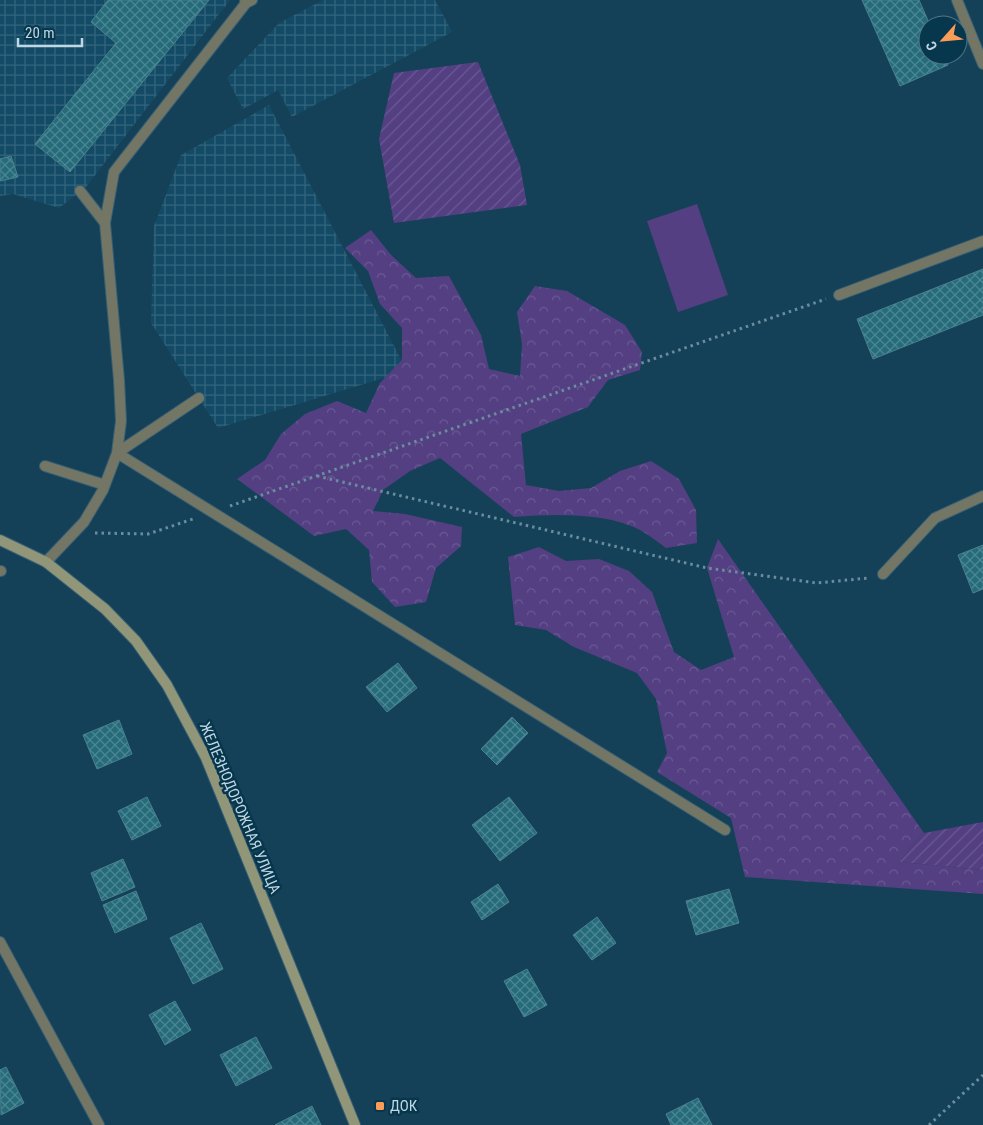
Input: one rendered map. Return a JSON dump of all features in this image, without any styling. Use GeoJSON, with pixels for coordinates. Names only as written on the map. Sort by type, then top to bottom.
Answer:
{"type":"FeatureCollection","features":[{"type":"Feature","properties":{"kind":"main road","name":"ЖЕЛЕЗНОДОРОЖНАЯ УЛИЦА"},"geometry":{"type":"LineString","coordinates":[[0,540],[46,562],[105,609],[136,641],[167,685],[206,758],[355,1125]]}},
{"type":"Feature","properties":{"kind":"street"},"geometry":{"type":"LineString","coordinates":[[956,0],[983,64]]}},
{"type":"Feature","properties":{"kind":"street"},"geometry":{"type":"LineString","coordinates":[[46,562],[84,522],[105,485],[118,453],[121,421],[119,380],[105,222],[114,172],[248,1]]}},
{"type":"Feature","properties":{"kind":"street"},"geometry":{"type":"LineString","coordinates":[[80,192],[105,222]]}},
{"type":"Feature","properties":{"kind":"street"},"geometry":{"type":"LineString","coordinates":[[839,295],[983,241]]}},
{"type":"Feature","properties":{"kind":"street"},"geometry":{"type":"LineString","coordinates":[[118,453],[199,398]]}},
{"type":"Feature","properties":{"kind":"street"},"geometry":{"type":"LineString","coordinates":[[118,453],[211,513],[725,830]]}},
{"type":"Feature","properties":{"kind":"street"},"geometry":{"type":"LineString","coordinates":[[45,466],[105,485]]}},
{"type":"Feature","properties":{"kind":"street"},"geometry":{"type":"LineString","coordinates":[[883,574],[935,518],[983,496]]}},
{"type":"Feature","properties":{"kind":"street"},"geometry":{"type":"LineString","coordinates":[[0,942],[99,1125]]}},
{"type":"Feature","properties":{"kind":"path"},"geometry":{"type":"LineString","coordinates":[[74,532],[148,534],[839,295]]}},
{"type":"Feature","properties":{"kind":"path"},"geometry":{"type":"LineString","coordinates":[[316,476],[707,568],[817,583],[883,574]]}},
{"type":"Feature","properties":{"kind":"path"},"geometry":{"type":"LineString","coordinates":[[929,1125],[983,1075]]}},
{"type":"Feature","properties":{"kind":"shaded area"},"geometry":{"type":"Polygon","coordinates":[[[0,0],[230,0],[86,187],[59,208],[13,194],[0,196],[0,0]]]}},
{"type":"Feature","properties":{"kind":"shaded area"},"geometry":{"type":"Polygon","coordinates":[[[323,0],[435,0],[452,32],[292,117],[278,90],[243,109],[227,78],[279,23],[323,0]]]}},
{"type":"Feature","properties":{"kind":"shaded area"},"geometry":{"type":"Polygon","coordinates":[[[269,105],[407,371],[218,428],[151,323],[154,226],[181,155],[269,105]]]}},
{"type":"Feature","properties":{"kind":"green space"},"geometry":{"type":"Polygon","coordinates":[[[478,62],[520,165],[527,205],[394,223],[379,139],[394,73],[478,62]]]}},
{"type":"Feature","properties":{"kind":"green space"},"geometry":{"type":"Polygon","coordinates":[[[697,204],[728,295],[678,312],[647,221],[697,204]]]}},
{"type":"Feature","properties":{"kind":"green space"},"geometry":{"type":"Polygon","coordinates":[[[371,230],[391,255],[416,278],[449,276],[481,335],[489,369],[520,376],[522,344],[517,312],[535,286],[567,291],[625,325],[642,352],[640,370],[608,380],[588,407],[521,434],[526,485],[559,491],[591,488],[620,471],[651,461],[679,479],[696,510],[697,543],[666,548],[640,530],[626,524],[595,517],[545,515],[514,517],[440,458],[410,471],[383,490],[373,511],[405,514],[462,527],[461,546],[436,568],[426,602],[395,607],[372,582],[369,550],[346,529],[314,536],[237,479],[265,460],[281,434],[305,414],[337,401],[366,413],[380,383],[402,360],[402,328],[380,304],[368,271],[345,248],[371,230]]]}},
{"type":"Feature","properties":{"kind":"green space"},"geometry":{"type":"Polygon","coordinates":[[[718,539],[924,833],[899,862],[983,870],[983,894],[745,877],[731,818],[657,772],[667,753],[656,699],[637,673],[574,647],[546,630],[515,625],[508,557],[539,547],[566,561],[599,559],[629,571],[652,592],[674,652],[701,670],[734,657],[707,568],[718,539]]]}},
{"type":"Feature","properties":{"kind":"green space"},"geometry":{"type":"Polygon","coordinates":[[[983,822],[983,870],[899,862],[924,833],[983,822]]]}},
{"type":"Feature","properties":{"kind":"building"},"geometry":{"type":"Polygon","coordinates":[[[108,0],[209,0],[70,172],[35,144],[116,43],[91,22],[108,0]]]}},
{"type":"Feature","properties":{"kind":"building"},"geometry":{"type":"Polygon","coordinates":[[[862,0],[919,0],[926,15],[918,15],[918,65],[948,65],[900,86],[862,0]]]}},
{"type":"Feature","properties":{"kind":"building"},"geometry":{"type":"Polygon","coordinates":[[[11,156],[18,177],[0,181],[0,159],[11,156]]]}},
{"type":"Feature","properties":{"kind":"building"},"geometry":{"type":"Polygon","coordinates":[[[983,269],[983,315],[873,359],[857,319],[983,269]]]}},
{"type":"Feature","properties":{"kind":"building"},"geometry":{"type":"Polygon","coordinates":[[[983,545],[983,589],[973,593],[958,555],[983,545]]]}},
{"type":"Feature","properties":{"kind":"building"},"geometry":{"type":"Polygon","coordinates":[[[398,663],[417,688],[387,712],[366,687],[398,663]]]}},
{"type":"Feature","properties":{"kind":"building"},"geometry":{"type":"Polygon","coordinates":[[[512,717],[528,733],[497,765],[481,749],[512,717]]]}},
{"type":"Feature","properties":{"kind":"building"},"geometry":{"type":"Polygon","coordinates":[[[119,720],[132,754],[97,769],[83,735],[119,720]]]}},
{"type":"Feature","properties":{"kind":"building"},"geometry":{"type":"Polygon","coordinates":[[[147,797],[161,826],[132,840],[118,811],[147,797]]]}},
{"type":"Feature","properties":{"kind":"building"},"geometry":{"type":"Polygon","coordinates":[[[509,797],[537,833],[500,861],[472,825],[509,797]]]}},
{"type":"Feature","properties":{"kind":"building"},"geometry":{"type":"Polygon","coordinates":[[[123,859],[135,887],[102,901],[91,873],[123,859]]]}},
{"type":"Feature","properties":{"kind":"building"},"geometry":{"type":"Polygon","coordinates":[[[498,884],[509,902],[482,920],[471,902],[498,884]]]}},
{"type":"Feature","properties":{"kind":"building"},"geometry":{"type":"Polygon","coordinates":[[[729,889],[739,923],[696,935],[686,901],[729,889]]]}},
{"type":"Feature","properties":{"kind":"building"},"geometry":{"type":"Polygon","coordinates":[[[136,891],[147,919],[115,933],[103,905],[136,891]]]}},
{"type":"Feature","properties":{"kind":"building"},"geometry":{"type":"Polygon","coordinates":[[[597,917],[616,943],[592,960],[573,935],[597,917]]]}},
{"type":"Feature","properties":{"kind":"building"},"geometry":{"type":"Polygon","coordinates":[[[201,923],[223,969],[193,984],[170,938],[201,923]]]}},
{"type":"Feature","properties":{"kind":"building"},"geometry":{"type":"Polygon","coordinates":[[[527,969],[547,1005],[524,1017],[504,981],[527,969]]]}},
{"type":"Feature","properties":{"kind":"building"},"geometry":{"type":"Polygon","coordinates":[[[175,1001],[191,1030],[165,1045],[149,1015],[175,1001]]]}},
{"type":"Feature","properties":{"kind":"building"},"geometry":{"type":"Polygon","coordinates":[[[256,1037],[272,1068],[236,1086],[220,1055],[256,1037]]]}},
{"type":"Feature","properties":{"kind":"building"},"geometry":{"type":"Polygon","coordinates":[[[6,1067],[24,1103],[1,1115],[0,1070],[6,1067]]]}},
{"type":"Feature","properties":{"kind":"building"},"geometry":{"type":"Polygon","coordinates":[[[698,1098],[712,1125],[671,1125],[666,1114],[698,1098]]]}},
{"type":"Feature","properties":{"kind":"building"},"geometry":{"type":"Polygon","coordinates":[[[312,1106],[321,1125],[275,1125],[312,1106]]]}},
{"type":"Feature","properties":{"kind":"place","name":"ДОК"},"geometry":{"type":"Point","coordinates":[380,1106]}}]}
